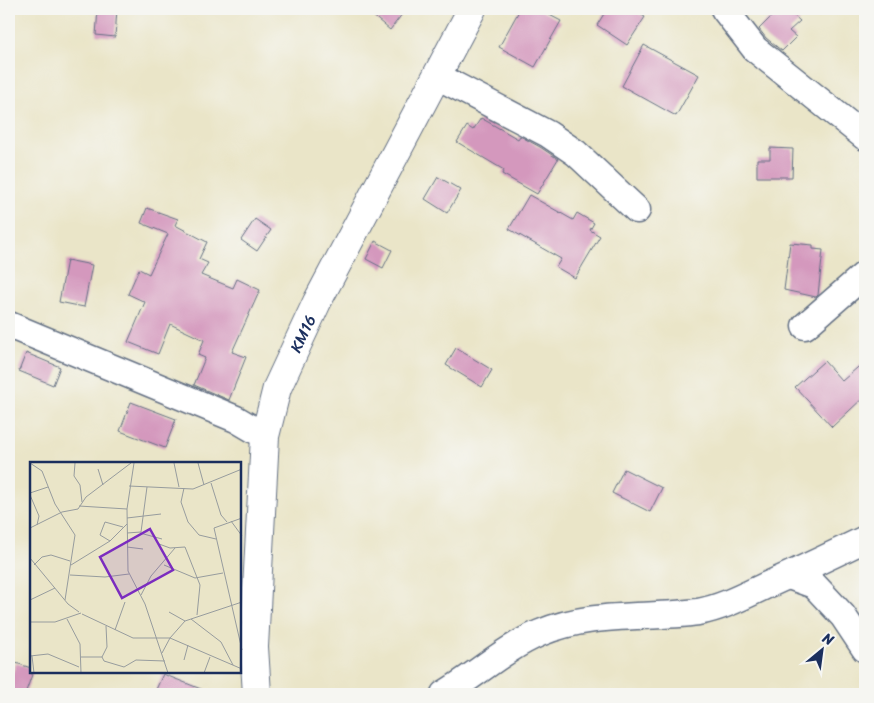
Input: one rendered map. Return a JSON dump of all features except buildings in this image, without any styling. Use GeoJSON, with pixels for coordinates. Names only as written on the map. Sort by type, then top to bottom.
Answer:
{"type":"FeatureCollection","features":[{"type":"Feature","properties":{"kind":"street","name":"KM16"},"geometry":{"type":"LineString","coordinates":[[257,694],[254,647],[265,436],[277,388],[299,340],[472,9]]}},
{"type":"Feature","properties":{"kind":"street"},"geometry":{"type":"LineString","coordinates":[[724,9],[755,49],[865,137]]}},
{"type":"Feature","properties":{"kind":"street"},"geometry":{"type":"LineString","coordinates":[[437,76],[576,153],[637,210]]}},
{"type":"Feature","properties":{"kind":"street"},"geometry":{"type":"LineString","coordinates":[[805,326],[865,274]]}},
{"type":"Feature","properties":{"kind":"street"},"geometry":{"type":"LineString","coordinates":[[9,325],[236,419],[265,436]]}},
{"type":"Feature","properties":{"kind":"street"},"geometry":{"type":"LineString","coordinates":[[444,694],[471,678],[491,661],[540,633],[579,621],[618,615],[699,612],[736,600],[865,539]]}},
{"type":"Feature","properties":{"kind":"street"},"geometry":{"type":"LineString","coordinates":[[789,576],[814,585],[843,616],[865,649]]}}]}
